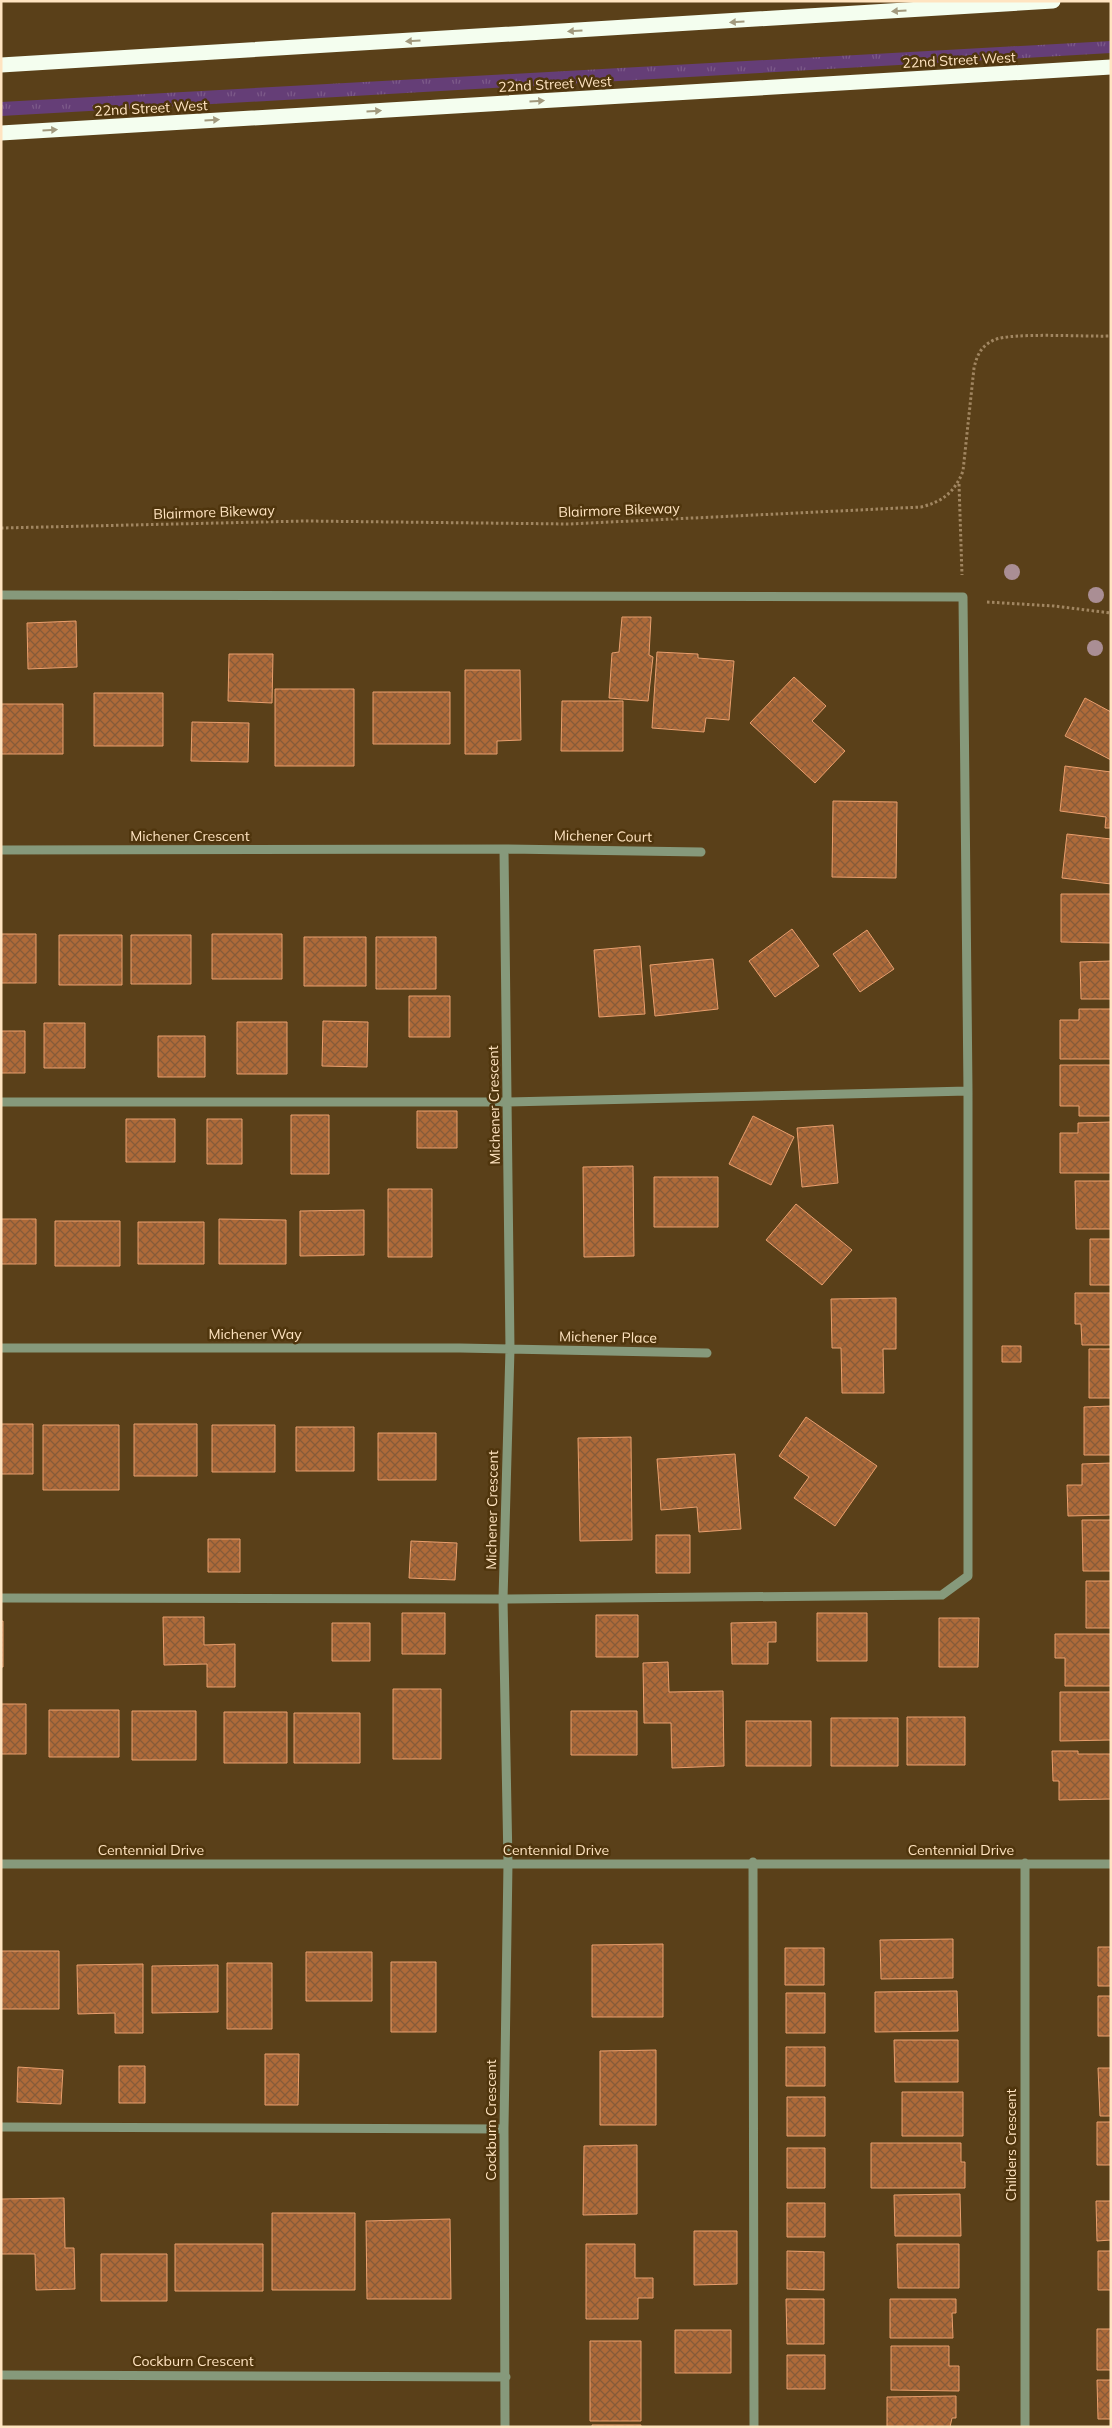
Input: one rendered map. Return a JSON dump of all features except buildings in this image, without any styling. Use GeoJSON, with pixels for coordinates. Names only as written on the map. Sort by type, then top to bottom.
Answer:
{"type":"FeatureCollection","features":[{"type":"Feature","properties":{"kind":"highway"},"geometry":{"type":"LineString","coordinates":[[1,65],[1052,1]]}},
{"type":"Feature","properties":{"kind":"highway","name":"22nd Street West"},"geometry":{"type":"LineString","coordinates":[[1,133],[1111,67]]}},
{"type":"Feature","properties":{"kind":"street"},"geometry":{"type":"LineString","coordinates":[[1,595],[963,597],[968,1091],[968,1576],[942,1595],[503,1599],[1,1598]]}},
{"type":"Feature","properties":{"kind":"street","name":"Michener Crescent"},"geometry":{"type":"LineString","coordinates":[[1,850],[504,849],[510,1349],[503,1599],[508,1863]]}},
{"type":"Feature","properties":{"kind":"street","name":"Michener Court"},"geometry":{"type":"LineString","coordinates":[[504,849],[701,852]]}},
{"type":"Feature","properties":{"kind":"street"},"geometry":{"type":"LineString","coordinates":[[1,1102],[508,1102],[968,1091]]}},
{"type":"Feature","properties":{"kind":"street","name":"Michener Way"},"geometry":{"type":"LineString","coordinates":[[1,1348],[510,1349]]}},
{"type":"Feature","properties":{"kind":"street","name":"Michener Place"},"geometry":{"type":"LineString","coordinates":[[510,1349],[707,1353]]}},
{"type":"Feature","properties":{"kind":"street"},"geometry":{"type":"LineString","coordinates":[[753,1862],[754,2427]]}},
{"type":"Feature","properties":{"kind":"street","name":"Centennial Drive"},"geometry":{"type":"LineString","coordinates":[[1,1864],[753,1862],[1111,1864]]}},
{"type":"Feature","properties":{"kind":"street","name":"Cockburn Crescent"},"geometry":{"type":"LineString","coordinates":[[505,2427],[504,2129],[508,1863]]}},
{"type":"Feature","properties":{"kind":"street","name":"Childers Crescent"},"geometry":{"type":"LineString","coordinates":[[1025,1863],[1025,2427]]}},
{"type":"Feature","properties":{"kind":"street"},"geometry":{"type":"LineString","coordinates":[[1,2127],[504,2129]]}},
{"type":"Feature","properties":{"kind":"street","name":"Cockburn Crescent"},"geometry":{"type":"LineString","coordinates":[[1,2375],[506,2377]]}},
{"type":"Feature","properties":{"kind":"path"},"geometry":{"type":"LineString","coordinates":[[1111,336],[1005,337],[985,345],[977,355],[974,368],[963,471],[959,483],[963,597],[988,602],[1054,606],[1111,614]]}},
{"type":"Feature","properties":{"kind":"path","name":"Blairmore Bikeway"},"geometry":{"type":"LineString","coordinates":[[1,528],[305,521],[569,524],[904,510],[936,504],[959,483]]}},
{"type":"Feature","properties":{"kind":"green space"},"geometry":{"type":"Polygon","coordinates":[[[1111,41],[1111,53],[1,116],[1,102],[1111,41]]]}}]}
